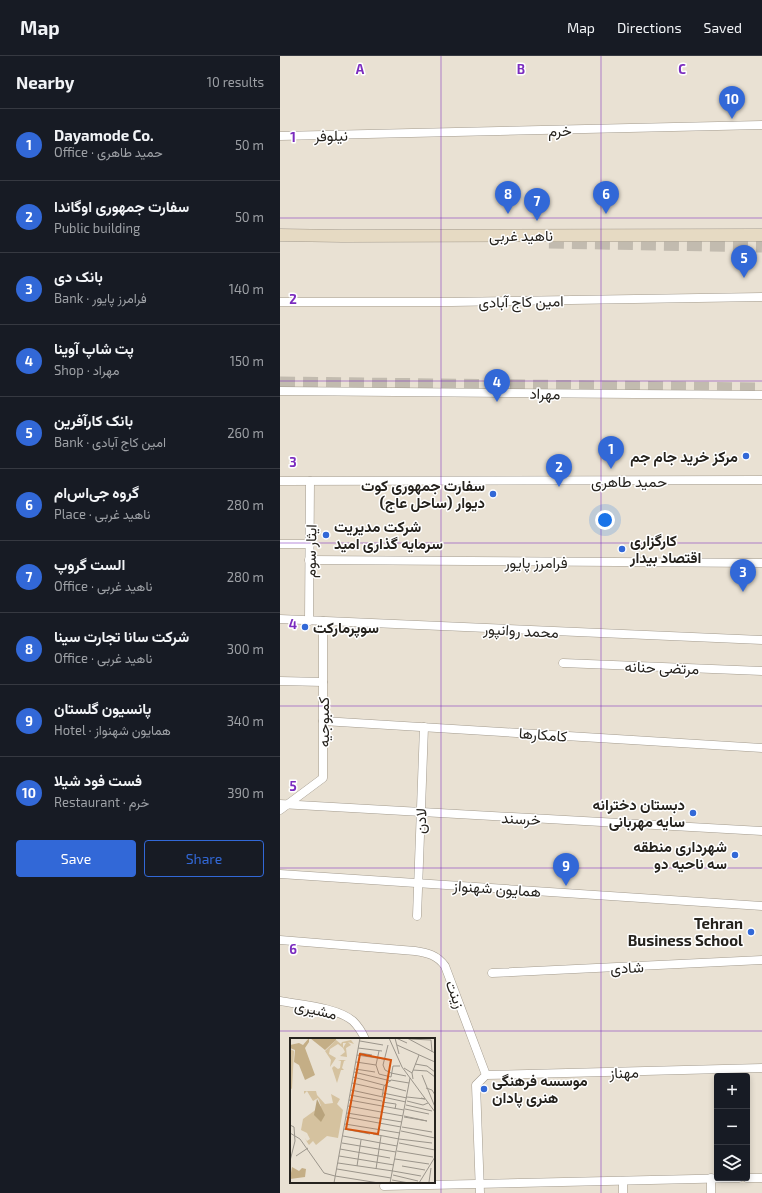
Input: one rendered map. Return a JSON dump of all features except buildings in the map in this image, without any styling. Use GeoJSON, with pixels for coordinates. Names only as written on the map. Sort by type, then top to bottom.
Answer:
{"type":"FeatureCollection","features":[{"type":"Feature","properties":{"kind":"main road","name":"ناهید غربی"},"geometry":{"type":"LineString","coordinates":[[280,235],[762,235]]}},
{"type":"Feature","properties":{"kind":"street","name":"خرم"},"geometry":{"type":"LineString","coordinates":[[358,135],[762,125]]}},
{"type":"Feature","properties":{"kind":"street","name":"نیلوفر"},"geometry":{"type":"LineString","coordinates":[[280,136],[358,135]]}},
{"type":"Feature","properties":{"kind":"street","name":"امین کاج آبادی"},"geometry":{"type":"LineString","coordinates":[[280,302],[452,302],[762,297]]}},
{"type":"Feature","properties":{"kind":"street","name":"مهراد"},"geometry":{"type":"LineString","coordinates":[[280,391],[762,396]]}},
{"type":"Feature","properties":{"kind":"street","name":"حمید طاهری"},"geometry":{"type":"LineString","coordinates":[[280,481],[762,480]]}},
{"type":"Feature","properties":{"kind":"street","name":"ایثار سوم"},"geometry":{"type":"LineString","coordinates":[[309,621],[310,481]]}},
{"type":"Feature","properties":{"kind":"street"},"geometry":{"type":"LineString","coordinates":[[280,544],[310,544]]}},
{"type":"Feature","properties":{"kind":"street","name":"فرامرز پایور"},"geometry":{"type":"LineString","coordinates":[[309,560],[762,563]]}},
{"type":"Feature","properties":{"kind":"street","name":"محمد روانپور"},"geometry":{"type":"LineString","coordinates":[[280,619],[762,640]]}},
{"type":"Feature","properties":{"kind":"street","name":"کمبوجیه"},"geometry":{"type":"LineString","coordinates":[[282,806],[324,778],[322,621]]}},
{"type":"Feature","properties":{"kind":"street","name":"مرتضی حنانه"},"geometry":{"type":"LineString","coordinates":[[563,663],[762,671]]}},
{"type":"Feature","properties":{"kind":"street"},"geometry":{"type":"LineString","coordinates":[[280,681],[323,682]]}},
{"type":"Feature","properties":{"kind":"street","name":"کامکارها"},"geometry":{"type":"LineString","coordinates":[[324,721],[762,748]]}},
{"type":"Feature","properties":{"kind":"street","name":"لادن"},"geometry":{"type":"LineString","coordinates":[[417,916],[424,727]]}},
{"type":"Feature","properties":{"kind":"street","name":"خرسند"},"geometry":{"type":"LineString","coordinates":[[282,806],[762,831]]}},
{"type":"Feature","properties":{"kind":"street","name":"همایون شهنواز"},"geometry":{"type":"LineString","coordinates":[[280,874],[762,906]]}},
{"type":"Feature","properties":{"kind":"street","name":"زینت"},"geometry":{"type":"LineString","coordinates":[[280,940],[415,951],[432,954],[437,957],[445,966],[486,1076]]}},
{"type":"Feature","properties":{"kind":"street","name":"شادی"},"geometry":{"type":"LineString","coordinates":[[492,973],[762,960]]}},
{"type":"Feature","properties":{"kind":"street","name":"مشیری"},"geometry":{"type":"LineString","coordinates":[[280,1001],[327,1009],[342,1015],[356,1024],[364,1038]]}},
{"type":"Feature","properties":{"kind":"street","name":"مهناز"},"geometry":{"type":"LineString","coordinates":[[486,1076],[762,1068]]}},
{"type":"Feature","properties":{"kind":"street"},"geometry":{"type":"LineString","coordinates":[[480,1193],[476,1085],[486,1076]]}},
{"type":"Feature","properties":{"kind":"street"},"geometry":{"type":"LineString","coordinates":[[384,1187],[711,1178],[711,1193]]}},
{"type":"Feature","properties":{"kind":"street"},"geometry":{"type":"LineString","coordinates":[[750,1178],[762,1178]]}},
{"type":"Feature","properties":{"kind":"street"},"geometry":{"type":"LineString","coordinates":[[623,1180],[623,1193]]}},
{"type":"Feature","properties":{"kind":"tunnel"},"geometry":{"type":"LineString","coordinates":[[549,241],[762,245]]}},
{"type":"Feature","properties":{"kind":"tunnel"},"geometry":{"type":"LineString","coordinates":[[280,384],[762,390]]}},
{"type":"Feature","properties":{"kind":"place","name":"فست فود شیلا"},"geometry":{"type":"Point","coordinates":[732,119]}},
{"type":"Feature","properties":{"kind":"place","name":"شرکت سانا تجارت سینا"},"geometry":{"type":"Point","coordinates":[508,214]}},
{"type":"Feature","properties":{"kind":"place","name":"گروه جی‌اس‌ام"},"geometry":{"type":"Point","coordinates":[606,214]}},
{"type":"Feature","properties":{"kind":"place","name":"الست گروپ"},"geometry":{"type":"Point","coordinates":[537,221]}},
{"type":"Feature","properties":{"kind":"place","name":"بانک کارآفرین"},"geometry":{"type":"Point","coordinates":[744,278]}},
{"type":"Feature","properties":{"kind":"place","name":"پت شاپ آوینا"},"geometry":{"type":"Point","coordinates":[497,402]}},
{"type":"Feature","properties":{"kind":"place","name":"مرکز خرید جام جم"},"geometry":{"type":"Point","coordinates":[746,456]}},
{"type":"Feature","properties":{"kind":"place","name":"Dayamode Co."},"geometry":{"type":"Point","coordinates":[611,469]}},
{"type":"Feature","properties":{"kind":"place","name":"سفارت جمهوری اوگاندا"},"geometry":{"type":"Point","coordinates":[559,487]}},
{"type":"Feature","properties":{"kind":"place","name":"سفارت جمهوری کوت دیوار (ساحل عاج)"},"geometry":{"type":"Point","coordinates":[493,494]}},
{"type":"Feature","properties":{"kind":"place","name":"شرکت مدیریت سرمایه گذاری امید"},"geometry":{"type":"Point","coordinates":[326,535]}},
{"type":"Feature","properties":{"kind":"place","name":"کارگزاری اقتصاد بیدار"},"geometry":{"type":"Point","coordinates":[622,549]}},
{"type":"Feature","properties":{"kind":"place","name":"بانک دی"},"geometry":{"type":"Point","coordinates":[743,592]}},
{"type":"Feature","properties":{"kind":"place","name":"سوپرمارکت"},"geometry":{"type":"Point","coordinates":[305,627]}},
{"type":"Feature","properties":{"kind":"place","name":"دبستان دخترانه سایه مهربانی"},"geometry":{"type":"Point","coordinates":[693,813]}},
{"type":"Feature","properties":{"kind":"place","name":"شهرداری منطقه سه ناحیه دو"},"geometry":{"type":"Point","coordinates":[735,855]}},
{"type":"Feature","properties":{"kind":"place","name":"پانسیون گلستان"},"geometry":{"type":"Point","coordinates":[566,886]}},
{"type":"Feature","properties":{"kind":"place","name":"Tehran Business School"},"geometry":{"type":"Point","coordinates":[751,932]}},
{"type":"Feature","properties":{"kind":"place","name":"موسسه فرهنگی هنری پادان"},"geometry":{"type":"Point","coordinates":[484,1089]}}]}
